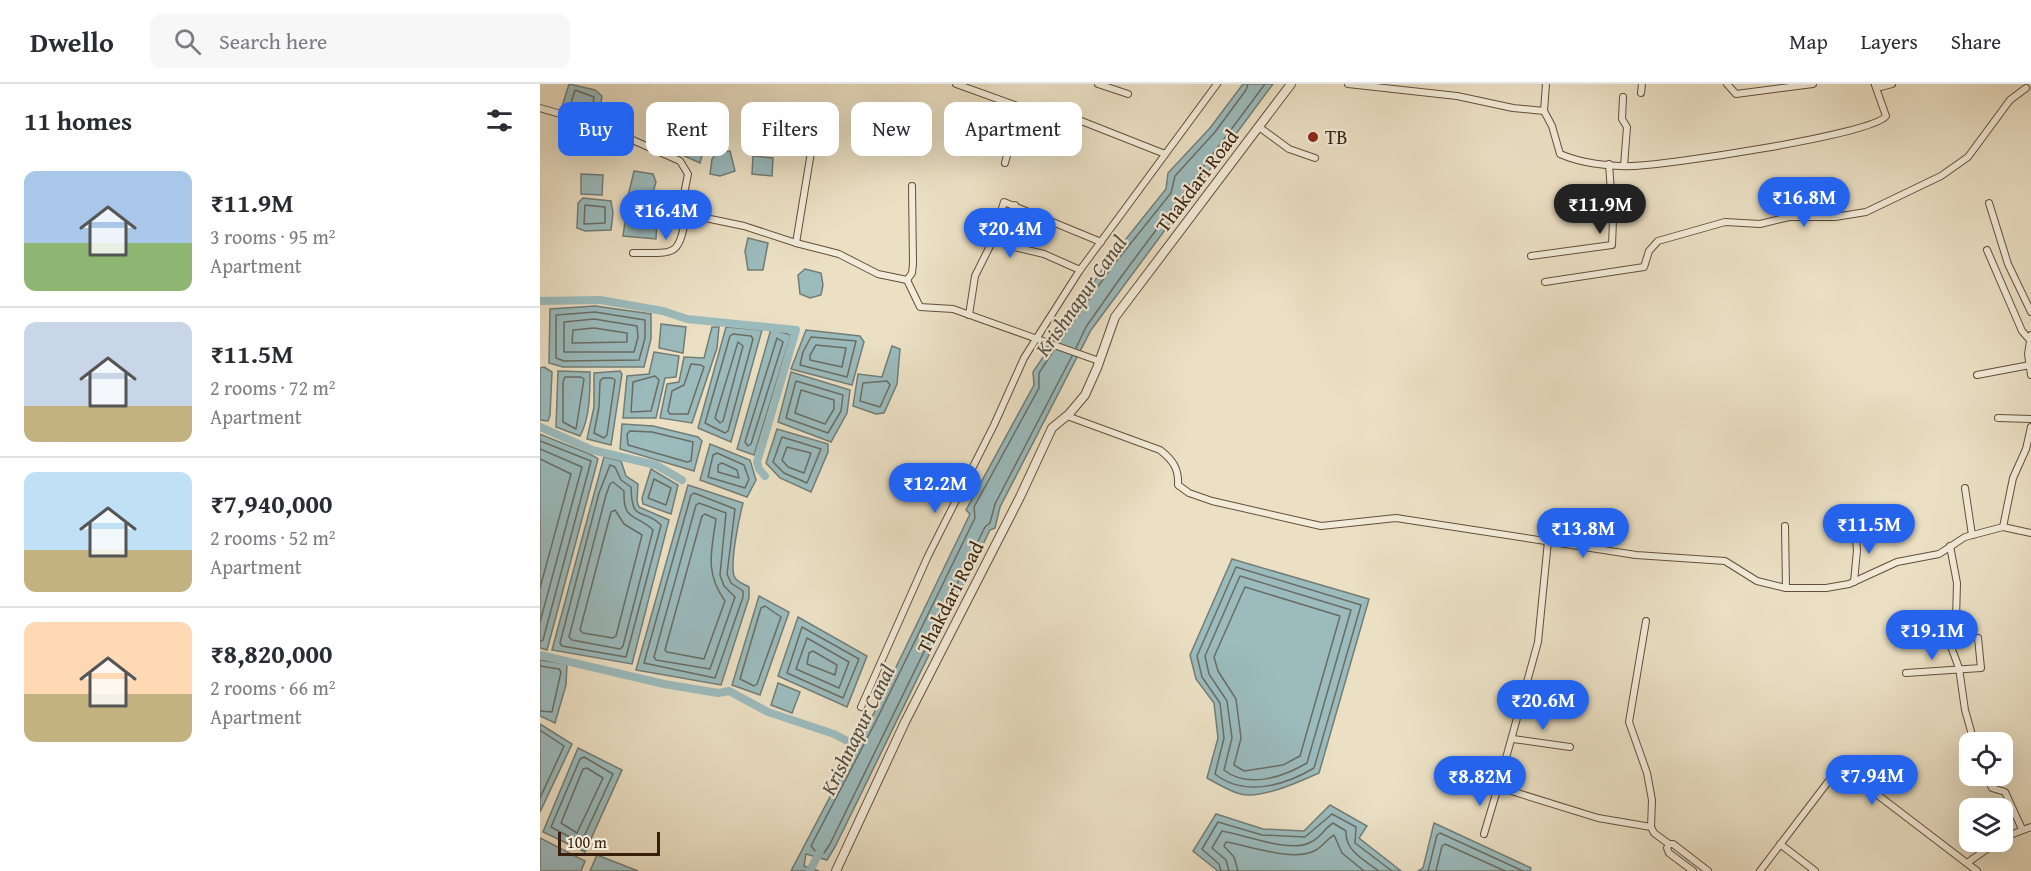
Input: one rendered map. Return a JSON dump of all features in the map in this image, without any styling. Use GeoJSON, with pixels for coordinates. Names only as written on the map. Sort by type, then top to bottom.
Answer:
{"type":"FeatureCollection","features":[{"type":"Feature","properties":{"kind":"street"},"geometry":{"type":"LineString","coordinates":[[956,84],[1008,102]]}},
{"type":"Feature","properties":{"kind":"street"},"geometry":{"type":"LineString","coordinates":[[1098,84],[1128,94]]}},
{"type":"Feature","properties":{"kind":"street"},"geometry":{"type":"LineString","coordinates":[[861,707],[928,556],[994,425],[1024,358],[1080,270],[1217,84]]}},
{"type":"Feature","properties":{"kind":"street","name":"Thakdari Road"},"geometry":{"type":"LineString","coordinates":[[836,871],[905,722],[1020,497],[1052,428],[1067,416],[1085,395],[1115,317],[1291,84]]}},
{"type":"Feature","properties":{"kind":"street"},"geometry":{"type":"LineString","coordinates":[[1348,84],[1457,96],[1512,108],[1544,111]]}},
{"type":"Feature","properties":{"kind":"street"},"geometry":{"type":"LineString","coordinates":[[1546,84],[1544,111],[1552,126],[1560,154],[1624,166],[1644,165],[1815,139],[1867,126],[1886,117],[1875,85],[1892,84]]}},
{"type":"Feature","properties":{"kind":"street"},"geometry":{"type":"LineString","coordinates":[[1641,93],[1642,84]]}},
{"type":"Feature","properties":{"kind":"street"},"geometry":{"type":"LineString","coordinates":[[1726,84],[1736,94],[1813,84]]}},
{"type":"Feature","properties":{"kind":"street"},"geometry":{"type":"LineString","coordinates":[[1545,282],[1644,267],[1649,251],[1658,241],[1725,222],[1760,224],[1789,217],[1835,217],[1866,212],[1941,176],[1968,157],[2010,100],[2028,88]]}},
{"type":"Feature","properties":{"kind":"street"},"geometry":{"type":"LineString","coordinates":[[1623,97],[1622,119],[1627,127],[1624,166]]}},
{"type":"Feature","properties":{"kind":"street"},"geometry":{"type":"LineString","coordinates":[[540,108],[601,126],[680,161],[688,174],[682,204],[687,212],[838,254],[878,274],[907,280]]}},
{"type":"Feature","properties":{"kind":"street"},"geometry":{"type":"LineString","coordinates":[[1082,121],[1165,154]]}},
{"type":"Feature","properties":{"kind":"street"},"geometry":{"type":"LineString","coordinates":[[1259,127],[1289,149],[1315,158]]}},
{"type":"Feature","properties":{"kind":"street"},"geometry":{"type":"LineString","coordinates":[[796,243],[810,156]]}},
{"type":"Feature","properties":{"kind":"street"},"geometry":{"type":"LineString","coordinates":[[1005,163],[1007,156]]}},
{"type":"Feature","properties":{"kind":"street"},"geometry":{"type":"LineString","coordinates":[[1531,256],[1612,245],[1613,220],[1609,164]]}},
{"type":"Feature","properties":{"kind":"street"},"geometry":{"type":"LineString","coordinates":[[907,280],[912,273],[913,264],[912,186]]}},
{"type":"Feature","properties":{"kind":"street"},"geometry":{"type":"LineString","coordinates":[[969,315],[975,276],[991,244],[1004,202],[1101,242]]}},
{"type":"Feature","properties":{"kind":"street"},"geometry":{"type":"LineString","coordinates":[[1989,203],[2008,264],[2031,312]]}},
{"type":"Feature","properties":{"kind":"street"},"geometry":{"type":"LineString","coordinates":[[1015,205],[1005,238],[1006,245],[1044,254],[1080,270]]}},
{"type":"Feature","properties":{"kind":"street"},"geometry":{"type":"LineString","coordinates":[[633,253],[668,253],[675,249],[680,243],[687,212]]}},
{"type":"Feature","properties":{"kind":"street"},"geometry":{"type":"LineString","coordinates":[[1987,250],[2022,331],[2030,337],[2031,375]]}},
{"type":"Feature","properties":{"kind":"street"},"geometry":{"type":"LineString","coordinates":[[907,280],[920,307],[953,309],[1099,361]]}},
{"type":"Feature","properties":{"kind":"street"},"geometry":{"type":"LineString","coordinates":[[1977,375],[2030,365]]}},
{"type":"Feature","properties":{"kind":"street"},"geometry":{"type":"LineString","coordinates":[[1067,416],[1160,450],[1171,458],[1177,468],[1178,485],[1189,493],[1212,501],[1321,526],[1396,518],[1636,555],[1725,561],[1757,581],[1786,588],[1826,588],[1854,582],[1897,562],[1939,554],[1972,535],[2003,527],[2031,533]]}},
{"type":"Feature","properties":{"kind":"street"},"geometry":{"type":"LineString","coordinates":[[1998,418],[2031,419]]}},
{"type":"Feature","properties":{"kind":"street"},"geometry":{"type":"LineString","coordinates":[[2003,527],[2013,478],[2031,427]]}},
{"type":"Feature","properties":{"kind":"street"},"geometry":{"type":"LineString","coordinates":[[1965,488],[1972,535]]}},
{"type":"Feature","properties":{"kind":"street"},"geometry":{"type":"LineString","coordinates":[[1785,526],[1786,588]]}},
{"type":"Feature","properties":{"kind":"street"},"geometry":{"type":"LineString","coordinates":[[1854,582],[1857,550],[1855,531]]}},
{"type":"Feature","properties":{"kind":"street"},"geometry":{"type":"LineString","coordinates":[[1484,834],[1513,739],[1538,642],[1548,541]]}},
{"type":"Feature","properties":{"kind":"street"},"geometry":{"type":"LineString","coordinates":[[1950,546],[1957,583],[1956,623],[1950,644],[1959,668],[1965,710],[1971,732]]}},
{"type":"Feature","properties":{"kind":"street"},"geometry":{"type":"LineString","coordinates":[[1646,621],[1629,722],[1647,772],[1652,800],[1651,827],[1654,833],[1682,850],[1708,871]]}},
{"type":"Feature","properties":{"kind":"street"},"geometry":{"type":"LineString","coordinates":[[1906,673],[1927,674],[1959,668],[1982,667],[1978,638]]}},
{"type":"Feature","properties":{"kind":"street"},"geometry":{"type":"LineString","coordinates":[[1513,739],[1570,747]]}},
{"type":"Feature","properties":{"kind":"street"},"geometry":{"type":"LineString","coordinates":[[1760,871],[1834,773],[1841,771],[1862,783],[1977,871]]}},
{"type":"Feature","properties":{"kind":"street"},"geometry":{"type":"LineString","coordinates":[[1991,786],[2005,792],[2022,829]]}},
{"type":"Feature","properties":{"kind":"street"},"geometry":{"type":"LineString","coordinates":[[1498,787],[1598,818],[1651,827]]}},
{"type":"Feature","properties":{"kind":"street"},"geometry":{"type":"LineString","coordinates":[[2013,833],[2031,827]]}},
{"type":"Feature","properties":{"kind":"street"},"geometry":{"type":"LineString","coordinates":[[1669,844],[1667,848],[1669,853],[1693,871]]}},
{"type":"Feature","properties":{"kind":"street"},"geometry":{"type":"LineString","coordinates":[[1780,844],[1815,871]]}},
{"type":"Feature","properties":{"kind":"street"},"geometry":{"type":"LineString","coordinates":[[1967,863],[1982,852]]}},
{"type":"Feature","properties":{"kind":"water"},"geometry":{"type":"Polygon","coordinates":[[[569,84],[595,90],[602,96],[601,102],[563,102],[569,84]]]}},
{"type":"Feature","properties":{"kind":"water"},"geometry":{"type":"Polygon","coordinates":[[[1243,84],[1273,84],[1091,330],[1000,507],[995,528],[990,530],[835,847],[827,860],[806,854],[804,866],[819,871],[791,871],[870,721],[970,514],[966,510],[1034,385],[1033,372],[1106,264],[1166,189],[1168,173],[1210,128],[1243,84]]]}},
{"type":"Feature","properties":{"kind":"water"},"geometry":{"type":"Polygon","coordinates":[[[729,151],[735,171],[720,176],[710,174],[712,159],[714,156],[729,156],[729,151]]]}},
{"type":"Feature","properties":{"kind":"water"},"geometry":{"type":"Polygon","coordinates":[[[684,156],[702,156],[700,163],[684,156]]]}},
{"type":"Feature","properties":{"kind":"water"},"geometry":{"type":"Polygon","coordinates":[[[753,156],[773,158],[772,176],[752,174],[753,156]]]}},
{"type":"Feature","properties":{"kind":"water"},"geometry":{"type":"Polygon","coordinates":[[[634,171],[653,174],[656,182],[651,199],[628,196],[634,171]]]}},
{"type":"Feature","properties":{"kind":"water"},"geometry":{"type":"Polygon","coordinates":[[[581,174],[603,175],[602,195],[581,194],[581,174]]]}},
{"type":"Feature","properties":{"kind":"water"},"geometry":{"type":"Polygon","coordinates":[[[583,198],[611,201],[613,213],[611,230],[585,231],[577,228],[578,203],[583,198]]]}},
{"type":"Feature","properties":{"kind":"water"},"geometry":{"type":"Polygon","coordinates":[[[626,215],[657,218],[656,239],[623,236],[626,215]]]}},
{"type":"Feature","properties":{"kind":"water"},"geometry":{"type":"Polygon","coordinates":[[[748,238],[768,243],[763,270],[748,270],[745,251],[748,238]]]}},
{"type":"Feature","properties":{"kind":"water"},"geometry":{"type":"Polygon","coordinates":[[[805,269],[821,273],[823,285],[821,295],[810,298],[800,294],[798,275],[805,269]]]}},
{"type":"Feature","properties":{"kind":"water"},"geometry":{"type":"Polygon","coordinates":[[[595,306],[651,314],[651,339],[644,367],[563,367],[549,363],[550,309],[595,306]]]}},
{"type":"Feature","properties":{"kind":"water"},"geometry":{"type":"Polygon","coordinates":[[[661,324],[686,327],[683,353],[659,348],[661,324]]]}},
{"type":"Feature","properties":{"kind":"water"},"geometry":{"type":"Polygon","coordinates":[[[712,327],[719,327],[717,348],[692,423],[660,418],[667,384],[679,382],[684,357],[704,358],[712,327]]]}},
{"type":"Feature","properties":{"kind":"water"},"geometry":{"type":"Polygon","coordinates":[[[726,327],[762,330],[731,442],[698,428],[726,327]]]}},
{"type":"Feature","properties":{"kind":"water"},"geometry":{"type":"Polygon","coordinates":[[[771,329],[791,335],[754,455],[737,449],[771,329]]]}},
{"type":"Feature","properties":{"kind":"water"},"geometry":{"type":"Polygon","coordinates":[[[806,330],[860,336],[864,342],[852,385],[791,369],[806,330]]]}},
{"type":"Feature","properties":{"kind":"water"},"geometry":{"type":"Polygon","coordinates":[[[892,346],[900,349],[897,384],[884,413],[876,414],[853,406],[858,374],[882,377],[892,346]]]}},
{"type":"Feature","properties":{"kind":"water"},"geometry":{"type":"Polygon","coordinates":[[[654,352],[679,356],[676,377],[665,378],[656,418],[623,418],[627,376],[649,374],[654,352]]]}},
{"type":"Feature","properties":{"kind":"water"},"geometry":{"type":"Polygon","coordinates":[[[544,367],[552,372],[548,421],[540,420],[540,368],[544,367]]]}},
{"type":"Feature","properties":{"kind":"water"},"geometry":{"type":"Polygon","coordinates":[[[558,371],[590,372],[588,413],[580,436],[556,427],[558,371]]]}},
{"type":"Feature","properties":{"kind":"water"},"geometry":{"type":"Polygon","coordinates":[[[620,371],[622,374],[611,445],[587,439],[594,407],[594,373],[620,371]]]}},
{"type":"Feature","properties":{"kind":"water"},"geometry":{"type":"Polygon","coordinates":[[[791,372],[850,390],[847,413],[831,442],[778,422],[791,372]]]}},
{"type":"Feature","properties":{"kind":"water"},"geometry":{"type":"Polygon","coordinates":[[[622,424],[653,426],[698,437],[702,441],[694,471],[620,449],[622,424]]]}},
{"type":"Feature","properties":{"kind":"water"},"geometry":{"type":"Polygon","coordinates":[[[777,429],[828,444],[828,452],[811,492],[780,478],[766,463],[777,429]]]}},
{"type":"Feature","properties":{"kind":"water"},"geometry":{"type":"Polygon","coordinates":[[[540,434],[598,459],[547,650],[540,648],[540,434]]]}},
{"type":"Feature","properties":{"kind":"water"},"geometry":{"type":"Polygon","coordinates":[[[710,444],[750,460],[756,480],[747,497],[700,480],[710,444]]]}},
{"type":"Feature","properties":{"kind":"water"},"geometry":{"type":"Polygon","coordinates":[[[604,457],[621,461],[626,476],[638,484],[639,507],[669,520],[632,664],[552,650],[604,457]]]}},
{"type":"Feature","properties":{"kind":"water"},"geometry":{"type":"Polygon","coordinates":[[[651,469],[678,485],[671,514],[643,504],[642,498],[651,469]]]}},
{"type":"Feature","properties":{"kind":"water"},"geometry":{"type":"Polygon","coordinates":[[[688,485],[743,503],[733,569],[736,580],[749,587],[749,598],[721,685],[636,670],[688,485]]]}},
{"type":"Feature","properties":{"kind":"water"},"geometry":{"type":"Polygon","coordinates":[[[1232,559],[1369,599],[1319,773],[1256,795],[1237,793],[1207,778],[1218,738],[1214,703],[1196,679],[1190,655],[1232,559]]]}},
{"type":"Feature","properties":{"kind":"water"},"geometry":{"type":"Polygon","coordinates":[[[759,596],[789,612],[760,695],[732,685],[759,596]]]}},
{"type":"Feature","properties":{"kind":"water"},"geometry":{"type":"Polygon","coordinates":[[[798,617],[867,656],[847,707],[778,676],[798,617]]]}},
{"type":"Feature","properties":{"kind":"water"},"geometry":{"type":"Polygon","coordinates":[[[540,660],[567,664],[566,685],[555,723],[540,716],[540,660]]]}},
{"type":"Feature","properties":{"kind":"water"},"geometry":{"type":"Polygon","coordinates":[[[778,683],[800,692],[792,713],[771,705],[778,683]]]}},
{"type":"Feature","properties":{"kind":"water"},"geometry":{"type":"Polygon","coordinates":[[[540,724],[572,744],[540,812],[540,724]]]}},
{"type":"Feature","properties":{"kind":"water"},"geometry":{"type":"Polygon","coordinates":[[[578,748],[622,770],[585,852],[543,832],[578,748]]]}},
{"type":"Feature","properties":{"kind":"water"},"geometry":{"type":"Polygon","coordinates":[[[1330,805],[1367,826],[1359,838],[1401,871],[1218,871],[1193,851],[1216,814],[1263,829],[1304,831],[1330,805]]]}},
{"type":"Feature","properties":{"kind":"water"},"geometry":{"type":"Polygon","coordinates":[[[1434,823],[1531,868],[1530,871],[1418,871],[1423,868],[1434,823]]]}},
{"type":"Feature","properties":{"kind":"water"},"geometry":{"type":"Polygon","coordinates":[[[540,838],[585,861],[581,871],[540,871],[540,838]]]}},
{"type":"Feature","properties":{"kind":"water"},"geometry":{"type":"Polygon","coordinates":[[[597,855],[638,871],[590,871],[597,855]]]}},
{"type":"Feature","properties":{"kind":"waterway"},"geometry":{"type":"LineString","coordinates":[[540,301],[600,300],[663,311],[687,319],[796,330],[757,462],[765,476]]}},
{"type":"Feature","properties":{"kind":"waterway"},"geometry":{"type":"LineString","coordinates":[[540,427],[592,450],[656,465],[682,480]]}},
{"type":"Feature","properties":{"kind":"waterway"},"geometry":{"type":"LineString","coordinates":[[540,655],[664,684],[718,693],[729,691],[768,712],[834,734],[857,746]]}},
{"type":"Feature","properties":{"kind":"waterway","name":"Krishnapur Canal"},"geometry":{"type":"LineString","coordinates":[[810,871],[820,851]]}},
{"type":"Feature","properties":{"kind":"place","name":"TB"},"geometry":{"type":"Point","coordinates":[1313,137]}}]}
